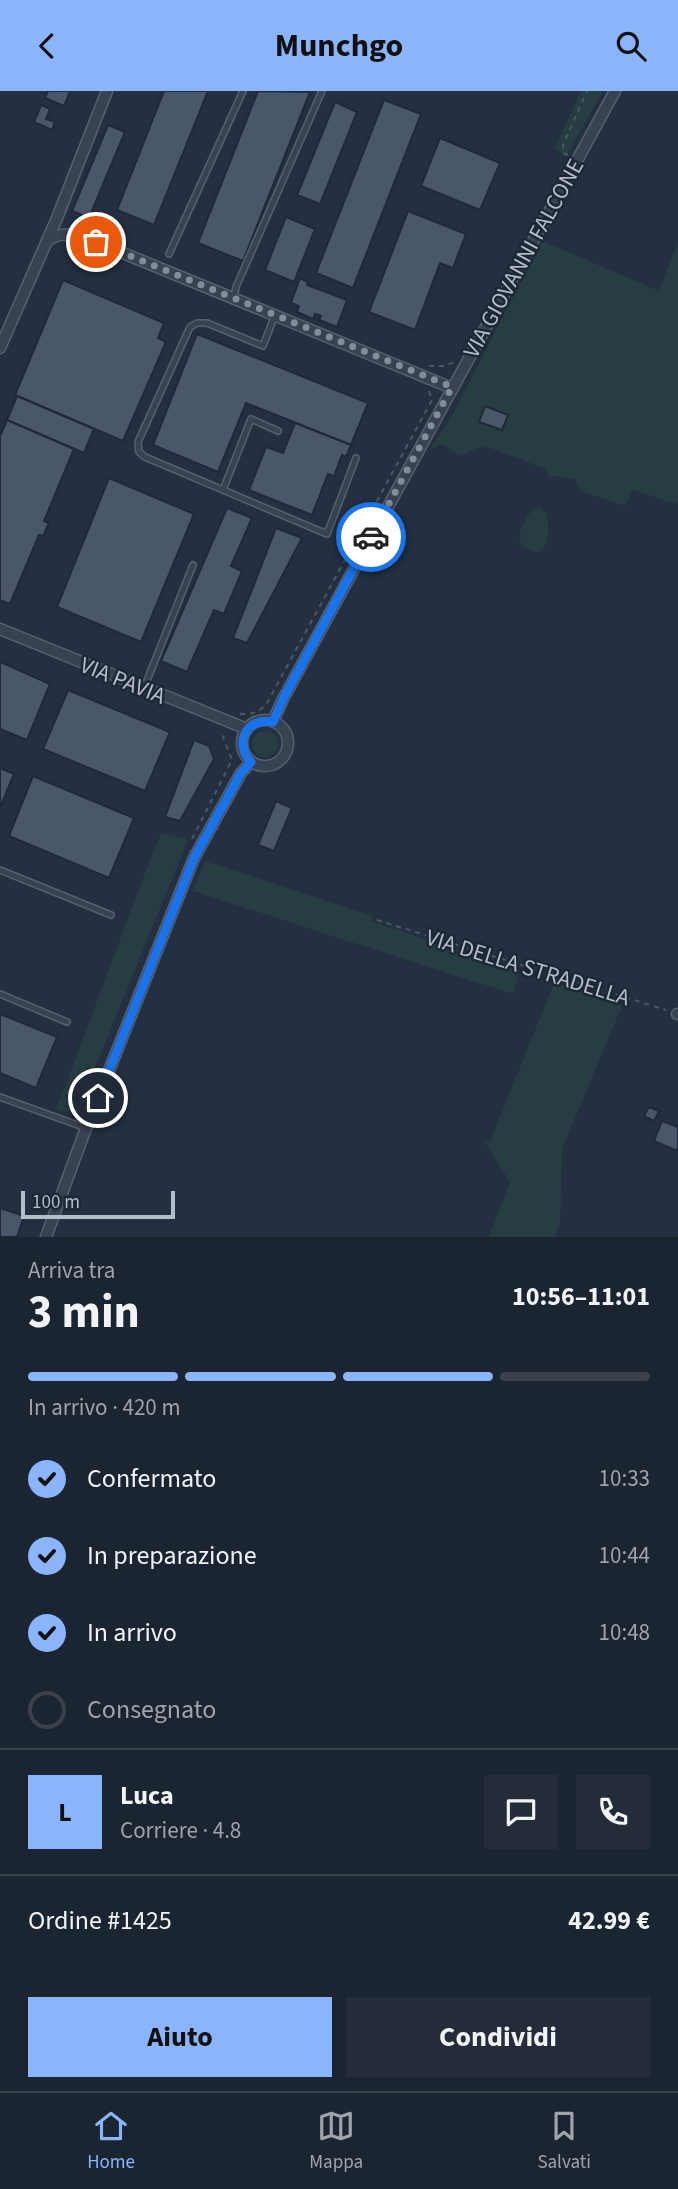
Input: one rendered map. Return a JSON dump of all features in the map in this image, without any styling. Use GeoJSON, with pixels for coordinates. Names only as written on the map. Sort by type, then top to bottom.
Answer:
{"type":"FeatureCollection","features":[{"type":"Feature","properties":{"kind":"street"},"geometry":{"type":"LineString","coordinates":[[0,348],[47,241],[107,91]]}},
{"type":"Feature","properties":{"kind":"street","name":"VIA GIOVANNI FALCONE"},"geometry":{"type":"LineString","coordinates":[[273,722],[452,387],[615,91]]}},
{"type":"Feature","properties":{"kind":"street"},"geometry":{"type":"LineString","coordinates":[[47,241],[63,233],[79,236],[452,387]]}},
{"type":"Feature","properties":{"kind":"street","name":"VIA PAVIA"},"geometry":{"type":"LineString","coordinates":[[0,629],[247,729]]}},
{"type":"Feature","properties":{"kind":"street"},"geometry":{"type":"LineString","coordinates":[[259,721],[273,722],[285,731],[288,747],[286,754],[281,761],[266,766],[251,762],[243,750],[243,736],[247,729],[259,721]]}},
{"type":"Feature","properties":{"kind":"street"},"geometry":{"type":"LineString","coordinates":[[46,1237],[86,1128],[194,858],[241,773],[251,762]]}},
{"type":"Feature","properties":{"kind":"lane"},"geometry":{"type":"LineString","coordinates":[[169,254],[243,91]]}},
{"type":"Feature","properties":{"kind":"lane"},"geometry":{"type":"LineString","coordinates":[[234,298],[236,287],[322,91]]}},
{"type":"Feature","properties":{"kind":"lane"},"geometry":{"type":"LineString","coordinates":[[275,315],[263,347],[207,323],[197,323],[190,327],[138,442],[139,451],[145,457],[327,534],[356,458]]}},
{"type":"Feature","properties":{"kind":"lane"},"geometry":{"type":"LineString","coordinates":[[223,490],[251,419],[278,431]]}},
{"type":"Feature","properties":{"kind":"lane"},"geometry":{"type":"LineString","coordinates":[[144,688],[193,565]]}},
{"type":"Feature","properties":{"kind":"lane"},"geometry":{"type":"LineString","coordinates":[[0,870],[111,915]]}},
{"type":"Feature","properties":{"kind":"lane"},"geometry":{"type":"LineString","coordinates":[[0,994],[67,1022]]}},
{"type":"Feature","properties":{"kind":"lane"},"geometry":{"type":"LineString","coordinates":[[0,1097],[86,1128]]}},
{"type":"Feature","properties":{"kind":"path"},"geometry":{"type":"LineString","coordinates":[[573,153],[565,155],[563,145],[587,91]]}},
{"type":"Feature","properties":{"kind":"path"},"geometry":{"type":"LineString","coordinates":[[229,723],[236,714],[253,714],[267,703],[432,400],[431,394],[419,382],[426,366],[454,363],[460,353]]}},
{"type":"Feature","properties":{"kind":"path"},"geometry":{"type":"LineString","coordinates":[[223,737],[232,760]]}},
{"type":"Feature","properties":{"kind":"path","name":"VIA DELLA STRADELLA"},"geometry":{"type":"LineString","coordinates":[[377,920],[677,1014]]}},
{"type":"Feature","properties":{"kind":"green space"},"geometry":{"type":"Polygon","coordinates":[[[581,91],[603,91],[566,157],[555,148],[581,91]]]}},
{"type":"Feature","properties":{"kind":"green space"},"geometry":{"type":"Polygon","coordinates":[[[542,241],[659,291],[678,242],[678,504],[632,490],[625,506],[580,491],[576,480],[559,476],[548,477],[546,469],[488,447],[477,448],[461,456],[441,444],[429,450],[451,418],[542,241]]]}},
{"type":"Feature","properties":{"kind":"green space"},"geometry":{"type":"Polygon","coordinates":[[[540,507],[547,513],[548,534],[546,544],[539,552],[523,545],[519,535],[532,509],[540,507]]]}},
{"type":"Feature","properties":{"kind":"green space"},"geometry":{"type":"Polygon","coordinates":[[[265,731],[274,735],[278,744],[274,753],[265,757],[256,753],[252,744],[256,735],[265,731]]]}},
{"type":"Feature","properties":{"kind":"green space"},"geometry":{"type":"Polygon","coordinates":[[[161,833],[188,839],[76,1115],[56,1109],[134,902],[161,833]]]}},
{"type":"Feature","properties":{"kind":"green space"},"geometry":{"type":"Polygon","coordinates":[[[205,861],[372,916],[371,921],[519,972],[513,994],[193,891],[205,861]]]}},
{"type":"Feature","properties":{"kind":"green space"},"geometry":{"type":"Polygon","coordinates":[[[554,983],[622,1006],[562,1149],[560,1223],[555,1237],[489,1237],[510,1182],[484,1141],[490,1142],[554,983]]]}},
{"type":"Feature","properties":{"kind":"building"},"geometry":{"type":"Polygon","coordinates":[[[48,91],[70,91],[64,106],[45,98],[48,91]]]}},
{"type":"Feature","properties":{"kind":"building"},"geometry":{"type":"Polygon","coordinates":[[[164,91],[208,91],[154,225],[117,210],[164,91]]]}},
{"type":"Feature","properties":{"kind":"building"},"geometry":{"type":"Polygon","coordinates":[[[258,91],[310,92],[243,261],[198,243],[258,91]]]}},
{"type":"Feature","properties":{"kind":"building"},"geometry":{"type":"Polygon","coordinates":[[[384,100],[421,114],[353,288],[316,273],[384,100]]]}},
{"type":"Feature","properties":{"kind":"building"},"geometry":{"type":"Polygon","coordinates":[[[335,102],[357,112],[320,204],[297,195],[335,102]]]}},
{"type":"Feature","properties":{"kind":"building"},"geometry":{"type":"Polygon","coordinates":[[[41,105],[50,109],[46,119],[55,122],[52,130],[34,122],[41,105]]]}},
{"type":"Feature","properties":{"kind":"building"},"geometry":{"type":"Polygon","coordinates":[[[108,125],[125,132],[89,218],[72,211],[108,125]]]}},
{"type":"Feature","properties":{"kind":"building"},"geometry":{"type":"Polygon","coordinates":[[[440,138],[500,163],[480,210],[421,186],[440,138]]]}},
{"type":"Feature","properties":{"kind":"building"},"geometry":{"type":"Polygon","coordinates":[[[408,211],[466,234],[453,268],[440,263],[415,330],[369,312],[408,211]]]}},
{"type":"Feature","properties":{"kind":"building"},"geometry":{"type":"Polygon","coordinates":[[[286,217],[315,229],[294,282],[265,270],[286,217]]]}},
{"type":"Feature","properties":{"kind":"building"},"geometry":{"type":"Polygon","coordinates":[[[300,278],[308,282],[307,285],[347,300],[337,327],[319,320],[321,316],[315,314],[313,319],[297,312],[299,306],[291,303],[300,278]]]}},
{"type":"Feature","properties":{"kind":"building"},"geometry":{"type":"Polygon","coordinates":[[[63,280],[164,323],[158,338],[166,342],[123,441],[15,395],[63,280]]]}},
{"type":"Feature","properties":{"kind":"building"},"geometry":{"type":"Polygon","coordinates":[[[197,334],[368,403],[351,445],[246,403],[218,472],[153,445],[197,334]]]}},
{"type":"Feature","properties":{"kind":"building"},"geometry":{"type":"Polygon","coordinates":[[[17,396],[94,429],[84,453],[7,420],[17,396]]]}},
{"type":"Feature","properties":{"kind":"building"},"geometry":{"type":"Polygon","coordinates":[[[485,406],[508,415],[502,430],[479,422],[485,406]]]}},
{"type":"Feature","properties":{"kind":"building"},"geometry":{"type":"Polygon","coordinates":[[[7,420],[74,449],[44,521],[49,523],[43,536],[39,535],[10,604],[0,600],[0,436],[7,420]]]}},
{"type":"Feature","properties":{"kind":"building"},"geometry":{"type":"Polygon","coordinates":[[[295,423],[351,445],[346,457],[342,455],[334,476],[328,474],[312,515],[249,490],[266,447],[283,453],[295,423]]]}},
{"type":"Feature","properties":{"kind":"building"},"geometry":{"type":"Polygon","coordinates":[[[109,478],[194,514],[141,642],[57,607],[109,478]]]}},
{"type":"Feature","properties":{"kind":"building"},"geometry":{"type":"Polygon","coordinates":[[[227,508],[252,518],[231,566],[242,571],[224,614],[214,610],[187,672],[161,661],[227,508]]]}},
{"type":"Feature","properties":{"kind":"building"},"geometry":{"type":"Polygon","coordinates":[[[276,528],[302,538],[247,643],[233,638],[276,528]]]}},
{"type":"Feature","properties":{"kind":"building"},"geometry":{"type":"Polygon","coordinates":[[[0,662],[50,684],[27,740],[0,729],[0,662]]]}},
{"type":"Feature","properties":{"kind":"building"},"geometry":{"type":"Polygon","coordinates":[[[68,690],[170,732],[145,791],[43,749],[68,690]]]}},
{"type":"Feature","properties":{"kind":"building"},"geometry":{"type":"Polygon","coordinates":[[[194,740],[209,746],[214,759],[180,821],[165,817],[194,740]]]}},
{"type":"Feature","properties":{"kind":"building"},"geometry":{"type":"Polygon","coordinates":[[[0,768],[14,774],[0,808],[0,768]]]}},
{"type":"Feature","properties":{"kind":"building"},"geometry":{"type":"Polygon","coordinates":[[[33,776],[134,818],[109,878],[9,836],[33,776]]]}},
{"type":"Feature","properties":{"kind":"building"},"geometry":{"type":"Polygon","coordinates":[[[276,801],[292,808],[274,851],[258,845],[276,801]]]}},
{"type":"Feature","properties":{"kind":"building"},"geometry":{"type":"Polygon","coordinates":[[[0,1014],[57,1037],[36,1088],[0,1073],[0,1014]]]}},
{"type":"Feature","properties":{"kind":"building"},"geometry":{"type":"Polygon","coordinates":[[[649,1107],[659,1111],[654,1121],[644,1116],[649,1107]]]}},
{"type":"Feature","properties":{"kind":"building"},"geometry":{"type":"Polygon","coordinates":[[[662,1121],[678,1127],[678,1151],[654,1141],[662,1121]]]}},
{"type":"Feature","properties":{"kind":"building"},"geometry":{"type":"Polygon","coordinates":[[[0,1208],[24,1216],[17,1237],[0,1237],[0,1208]]]}},
{"type":"Feature","properties":{"kind":"way so far"},"geometry":{"type":"LineString","coordinates":[[96,242],[452,387],[371,537]]}},
{"type":"Feature","properties":{"kind":"route"},"geometry":{"type":"LineString","coordinates":[[98,1098],[194,858],[241,773],[251,762],[243,750],[243,736],[252,724],[266,720],[273,722],[371,537]]}}]}
